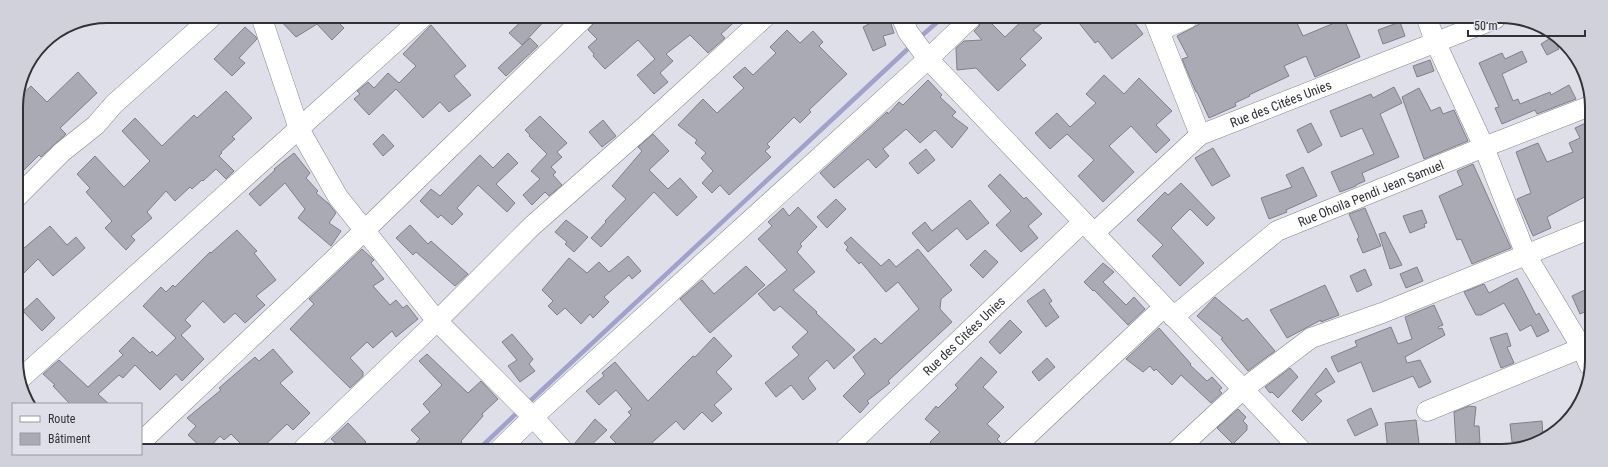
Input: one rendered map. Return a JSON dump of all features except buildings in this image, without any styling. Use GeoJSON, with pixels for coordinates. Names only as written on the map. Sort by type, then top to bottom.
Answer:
{"type":"FeatureCollection","features":[{"type":"Feature","properties":{"kind":"street"},"geometry":{"type":"LineString","coordinates":[[23,191],[62,152],[96,125],[114,104],[205,23]]}},
{"type":"Feature","properties":{"kind":"street"},"geometry":{"type":"LineString","coordinates":[[263,23],[300,128],[338,197],[437,321],[557,444]]}},
{"type":"Feature","properties":{"kind":"street"},"geometry":{"type":"LineString","coordinates":[[25,375],[415,23]]}},
{"type":"Feature","properties":{"kind":"street"},"geometry":{"type":"LineString","coordinates":[[142,441],[365,230],[579,23]]}},
{"type":"Feature","properties":{"kind":"street"},"geometry":{"type":"LineString","coordinates":[[308,444],[437,321],[532,226],[642,129],[758,23]]}},
{"type":"Feature","properties":{"kind":"street"},"geometry":{"type":"LineString","coordinates":[[503,444],[525,410],[914,39],[957,23]]}},
{"type":"Feature","properties":{"kind":"street"},"geometry":{"type":"LineString","coordinates":[[1428,23],[1435,41],[1484,147],[1526,255],[1585,349]]}},
{"type":"Feature","properties":{"kind":"street","name":"Rue des Citées Unies"},"geometry":{"type":"LineString","coordinates":[[852,444],[1089,228],[1200,135],[1435,41],[1484,23]]}},
{"type":"Feature","properties":{"kind":"street"},"geometry":{"type":"LineString","coordinates":[[1156,25],[1200,135]]}},
{"type":"Feature","properties":{"kind":"street"},"geometry":{"type":"LineString","coordinates":[[914,39],[1089,228],[1295,444]]}},
{"type":"Feature","properties":{"kind":"street","name":"Rue Ohoila Pendi Jean Samuel"},"geometry":{"type":"LineString","coordinates":[[1019,444],[1169,312],[1277,231],[1585,108]]}},
{"type":"Feature","properties":{"kind":"street"},"geometry":{"type":"LineString","coordinates":[[1184,444],[1242,390],[1311,338],[1382,313],[1585,231]]}},
{"type":"Feature","properties":{"kind":"street"},"geometry":{"type":"LineString","coordinates":[[1427,411],[1585,353]]}},
{"type":"Feature","properties":{"kind":"waterway"},"geometry":{"type":"LineString","coordinates":[[919,38],[936,23]]}},
{"type":"Feature","properties":{"kind":"waterway"},"geometry":{"type":"LineString","coordinates":[[527,404],[912,45]]}},
{"type":"Feature","properties":{"kind":"waterway"},"geometry":{"type":"LineString","coordinates":[[484,444],[520,410]]}}]}
